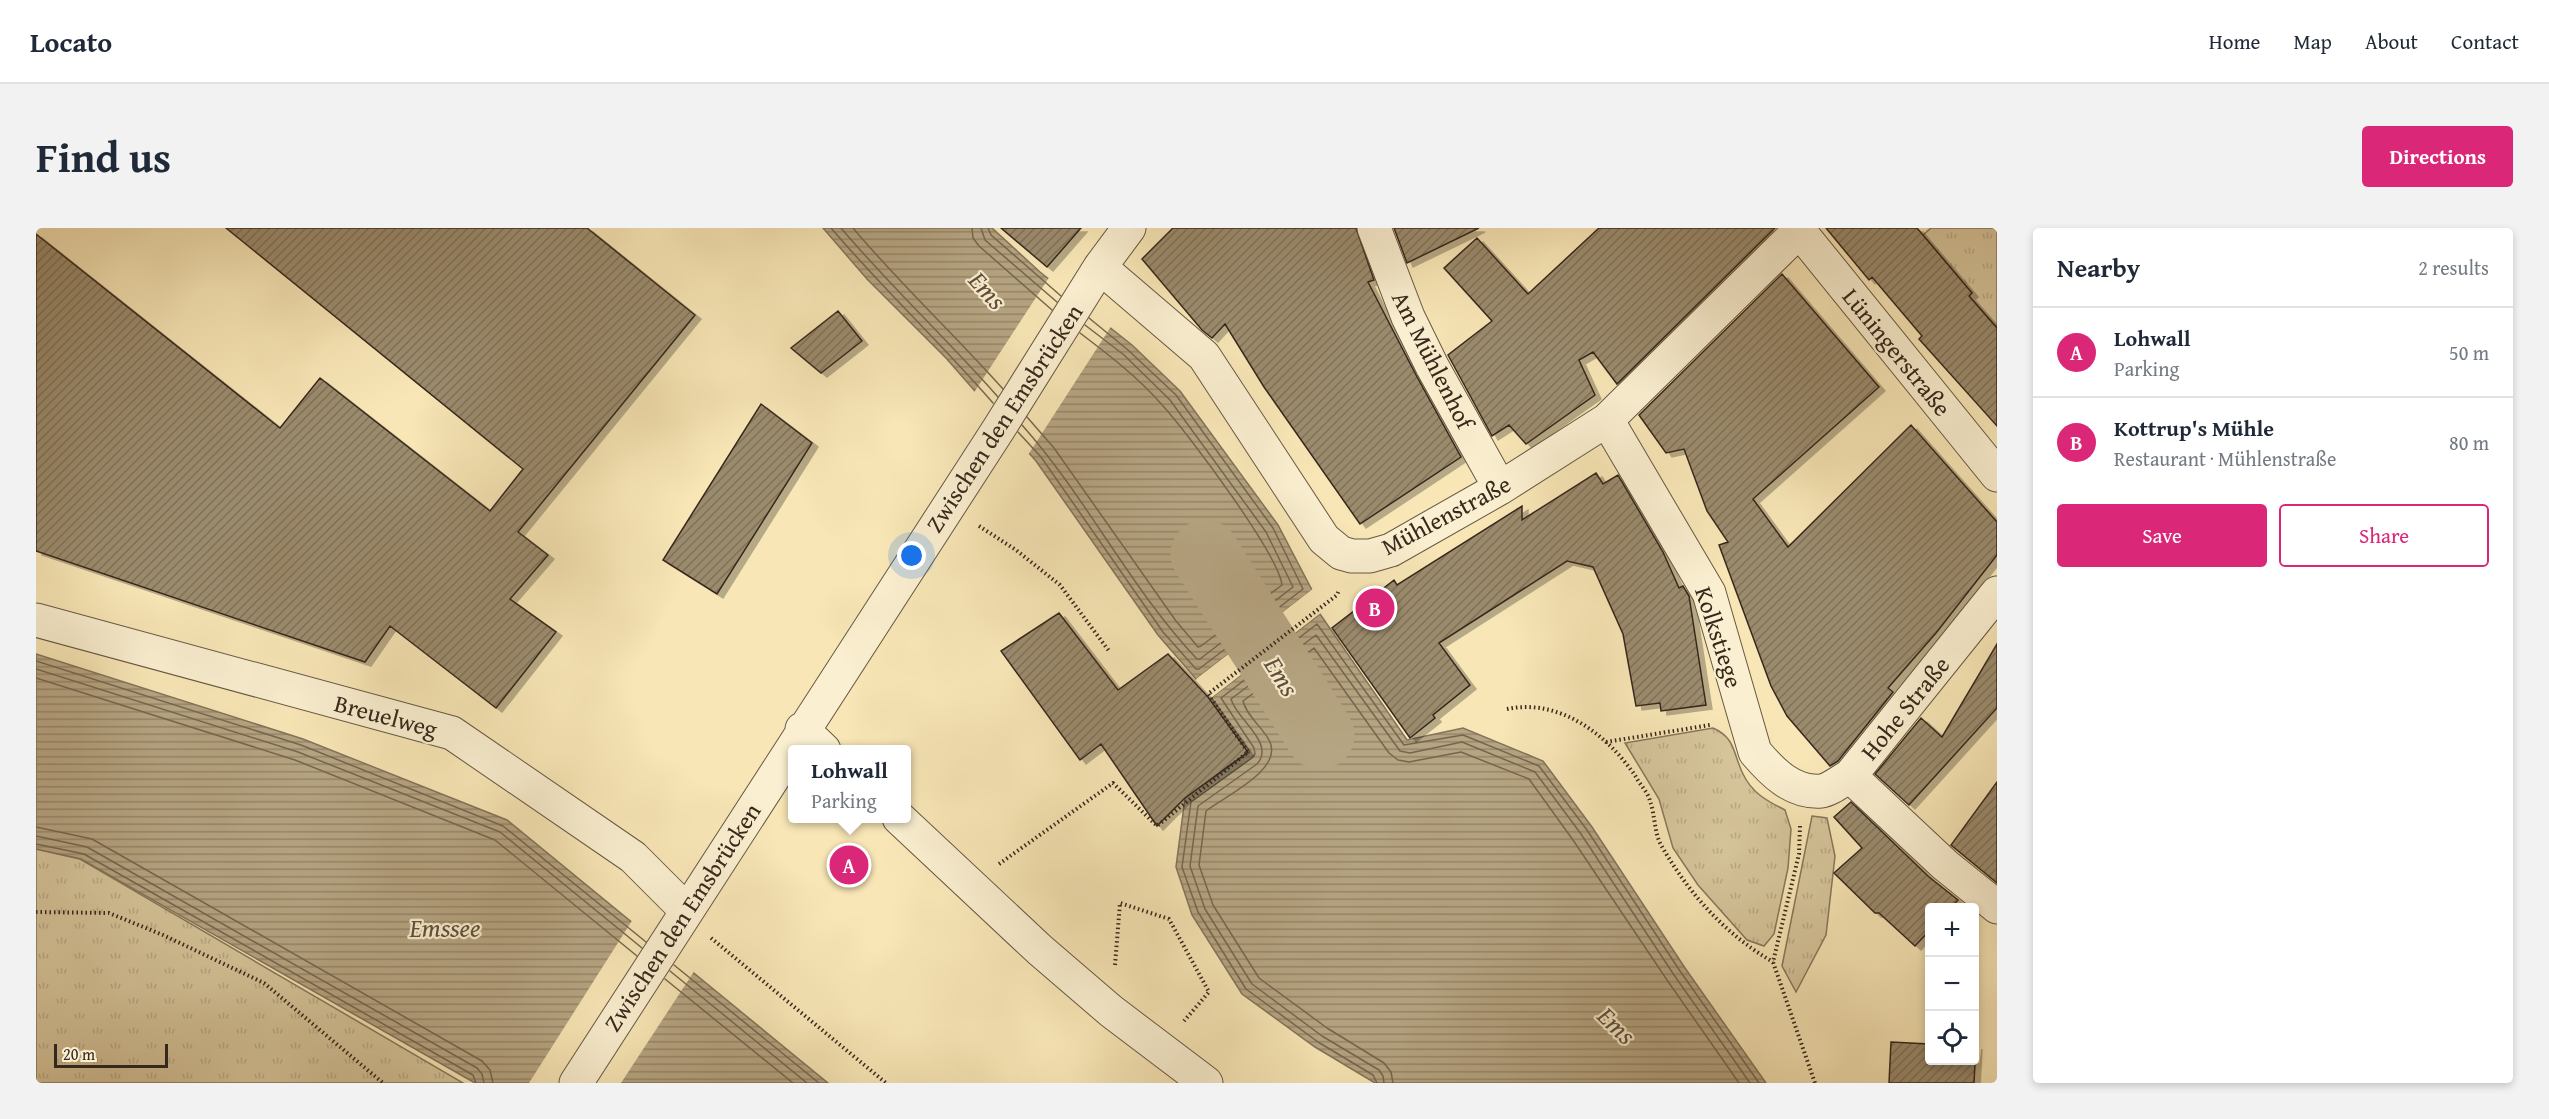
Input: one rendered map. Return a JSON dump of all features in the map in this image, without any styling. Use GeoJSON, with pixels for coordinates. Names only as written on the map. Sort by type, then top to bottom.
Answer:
{"type":"FeatureCollection","features":[{"type":"Feature","properties":{"kind":"street","name":"Am Mühlenhof"},"geometry":{"type":"LineString","coordinates":[[1374,228],[1418,337],[1500,488]]}},
{"type":"Feature","properties":{"kind":"street","name":"Zwischen den Emsbrücken"},"geometry":{"type":"LineString","coordinates":[[813,739],[948,506],[1084,295],[1123,230]]}},
{"type":"Feature","properties":{"kind":"street","name":"Mühlenstraße"},"geometry":{"type":"LineString","coordinates":[[1100,267],[1204,356],[1324,539],[1341,553],[1352,556],[1370,556],[1391,550],[1500,488],[1607,420],[1798,230]]}},
{"type":"Feature","properties":{"kind":"street","name":"Lüningerstraße"},"geometry":{"type":"LineString","coordinates":[[1798,230],[1997,475]]}},
{"type":"Feature","properties":{"kind":"street","name":"Kolkstiege"},"geometry":{"type":"LineString","coordinates":[[1607,420],[1709,594],[1755,752],[1772,772],[1794,787]]}},
{"type":"Feature","properties":{"kind":"street","name":"Hohe Straße"},"geometry":{"type":"LineString","coordinates":[[1794,787],[1822,791],[1850,776],[1997,593]]}},
{"type":"Feature","properties":{"kind":"street","name":"Breuelweg"},"geometry":{"type":"LineString","coordinates":[[36,620],[452,733],[633,857],[686,910]]}},
{"type":"Feature","properties":{"kind":"street","name":"Zwischen den Emsbrücken"},"geometry":{"type":"LineString","coordinates":[[576,1083],[686,910],[788,773]]}},
{"type":"Feature","properties":{"kind":"street"},"geometry":{"type":"LineString","coordinates":[[1850,776],[1945,865],[1997,907]]}},
{"type":"Feature","properties":{"kind":"street"},"geometry":{"type":"LineString","coordinates":[[903,823],[969,885],[1111,1011],[1206,1083]]}},
{"type":"Feature","properties":{"kind":"path"},"geometry":{"type":"LineString","coordinates":[[948,506],[1016,550],[1060,585],[1109,651]]}},
{"type":"Feature","properties":{"kind":"path"},"geometry":{"type":"LineString","coordinates":[[969,885],[1113,783],[1157,826],[1248,752],[1208,694],[1337,595]]}},
{"type":"Feature","properties":{"kind":"path"},"geometry":{"type":"LineString","coordinates":[[1507,709],[1527,705],[1561,713],[1596,733],[1623,758],[1650,799],[1659,842],[1689,888],[1716,919],[1745,946],[1773,962]]}},
{"type":"Feature","properties":{"kind":"path"},"geometry":{"type":"LineString","coordinates":[[1606,742],[1746,720]]}},
{"type":"Feature","properties":{"kind":"path"},"geometry":{"type":"LineString","coordinates":[[1794,787],[1800,821],[1799,854],[1773,962],[1815,1083]]}},
{"type":"Feature","properties":{"kind":"path"},"geometry":{"type":"LineString","coordinates":[[1111,1011],[1120,903],[1169,919],[1209,992],[1159,1048]]}},
{"type":"Feature","properties":{"kind":"path"},"geometry":{"type":"LineString","coordinates":[[686,910],[715,942],[886,1083]]}},
{"type":"Feature","properties":{"kind":"path"},"geometry":{"type":"LineString","coordinates":[[36,912],[110,914],[163,935],[264,983],[383,1083]]}},
{"type":"Feature","properties":{"kind":"green space"},"geometry":{"type":"Polygon","coordinates":[[[1931,228],[1997,228],[1997,328],[1969,296],[1972,293],[1923,235],[1931,228]]]}},
{"type":"Feature","properties":{"kind":"green space"},"geometry":{"type":"Polygon","coordinates":[[[1713,728],[1730,742],[1743,774],[1755,791],[1785,810],[1791,829],[1788,868],[1774,934],[1764,946],[1747,940],[1698,885],[1673,848],[1659,799],[1625,743],[1713,728]]]}},
{"type":"Feature","properties":{"kind":"green space"},"geometry":{"type":"Polygon","coordinates":[[[1812,816],[1827,818],[1835,856],[1826,935],[1796,992],[1782,966],[1812,816]]]}},
{"type":"Feature","properties":{"kind":"green space"},"geometry":{"type":"Polygon","coordinates":[[[36,849],[80,859],[463,1083],[36,1083],[36,849]]]}},
{"type":"Feature","properties":{"kind":"water"},"geometry":{"type":"Polygon","coordinates":[[[823,228],[992,228],[1040,272],[1132,345],[1180,391],[1278,525],[1312,590],[1196,679],[1158,635],[1036,461],[946,358],[867,279],[823,228]]]}},
{"type":"Feature","properties":{"kind":"water"},"geometry":{"type":"Polygon","coordinates":[[[1320,614],[1407,740],[1463,728],[1543,761],[1592,827],[1685,968],[1766,1083],[1375,1083],[1315,1047],[1242,994],[1192,915],[1176,867],[1185,798],[1250,752],[1211,698],[1320,614]]]}},
{"type":"Feature","properties":{"kind":"water","name":"Emssee"},"geometry":{"type":"Polygon","coordinates":[[[36,654],[303,739],[507,820],[828,1083],[475,1083],[81,859],[36,849],[36,654]]]}},
{"type":"Feature","properties":{"kind":"pier"},"geometry":{"type":"Polygon","coordinates":[[[1050,276],[1112,325],[1028,455],[973,394],[1050,276]]]}},
{"type":"Feature","properties":{"kind":"pier"},"geometry":{"type":"Polygon","coordinates":[[[1314,588],[1314,593],[1198,681],[1196,679],[1314,588]]]}},
{"type":"Feature","properties":{"kind":"pier"},"geometry":{"type":"Polygon","coordinates":[[[1320,611],[1322,612],[1211,698],[1209,695],[1320,611]]]}},
{"type":"Feature","properties":{"kind":"pier"},"geometry":{"type":"Polygon","coordinates":[[[633,919],[695,970],[621,1083],[529,1083],[633,919]]]}},
{"type":"Feature","properties":{"kind":"building"},"geometry":{"type":"Polygon","coordinates":[[[226,228],[587,228],[695,315],[518,532],[548,555],[510,599],[556,632],[496,708],[390,626],[365,662],[36,551],[36,234],[280,428],[320,378],[490,511],[523,469],[226,228]]]}},
{"type":"Feature","properties":{"kind":"building"},"geometry":{"type":"Polygon","coordinates":[[[1001,228],[1081,228],[1047,267],[1001,228]]]}},
{"type":"Feature","properties":{"kind":"building"},"geometry":{"type":"Polygon","coordinates":[[[1173,228],[1356,228],[1374,280],[1368,282],[1461,457],[1360,524],[1264,387],[1225,324],[1212,338],[1202,330],[1142,259],[1173,228]]]}},
{"type":"Feature","properties":{"kind":"building"},"geometry":{"type":"Polygon","coordinates":[[[1394,228],[1479,228],[1407,263],[1394,228]]]}},
{"type":"Feature","properties":{"kind":"building"},"geometry":{"type":"Polygon","coordinates":[[[1599,228],[1775,228],[1617,384],[1593,352],[1579,360],[1595,395],[1526,444],[1509,425],[1492,436],[1448,355],[1492,321],[1444,268],[1477,238],[1528,294],[1599,228]]]}},
{"type":"Feature","properties":{"kind":"building"},"geometry":{"type":"Polygon","coordinates":[[[1826,228],[1917,228],[1972,293],[1969,296],[1997,328],[1997,426],[1919,339],[1922,336],[1872,277],[1869,280],[1826,228]]]}},
{"type":"Feature","properties":{"kind":"building"},"geometry":{"type":"Polygon","coordinates":[[[1782,274],[1879,387],[1753,499],[1788,547],[1911,425],[1997,522],[1997,555],[1936,633],[1888,688],[1893,692],[1838,761],[1830,766],[1787,716],[1771,686],[1719,545],[1728,542],[1707,511],[1684,449],[1666,453],[1639,415],[1782,274]]]}},
{"type":"Feature","properties":{"kind":"building"},"geometry":{"type":"Polygon","coordinates":[[[838,311],[862,341],[821,373],[791,348],[838,311]]]}},
{"type":"Feature","properties":{"kind":"building"},"geometry":{"type":"Polygon","coordinates":[[[761,404],[812,443],[717,594],[663,560],[761,404]]]}},
{"type":"Feature","properties":{"kind":"building"},"geometry":{"type":"Polygon","coordinates":[[[1596,473],[1603,484],[1618,475],[1663,552],[1679,588],[1683,586],[1689,596],[1706,705],[1661,711],[1660,703],[1636,706],[1623,634],[1593,567],[1567,561],[1439,643],[1470,685],[1433,715],[1435,718],[1410,738],[1332,628],[1394,580],[1397,585],[1522,506],[1522,520],[1596,473]]]}},
{"type":"Feature","properties":{"kind":"building"},"geometry":{"type":"Polygon","coordinates":[[[1059,613],[1118,690],[1168,654],[1208,697],[1248,752],[1185,798],[1157,826],[1101,744],[1080,760],[1001,651],[1059,613]]]}},
{"type":"Feature","properties":{"kind":"building"},"geometry":{"type":"Polygon","coordinates":[[[1997,644],[1997,708],[1909,805],[1875,774],[1921,718],[1942,737],[1997,644]]]}},
{"type":"Feature","properties":{"kind":"building"},"geometry":{"type":"Polygon","coordinates":[[[1997,782],[1997,883],[1951,845],[1997,782]]]}},
{"type":"Feature","properties":{"kind":"building"},"geometry":{"type":"Polygon","coordinates":[[[1851,802],[1929,877],[1958,900],[1955,903],[1925,903],[1925,935],[1915,946],[1879,913],[1875,913],[1834,873],[1862,848],[1834,817],[1851,802]]]}},
{"type":"Feature","properties":{"kind":"building"},"geometry":{"type":"Polygon","coordinates":[[[1891,1042],[1925,1044],[1925,1065],[1975,1065],[1974,1083],[1889,1083],[1891,1042]]]}},
{"type":"Feature","properties":{"kind":"waterway","name":"Ems"},"geometry":{"type":"LineString","coordinates":[[1205,554],[1320,735]]}},
{"type":"Feature","properties":{"kind":"place","name":"Kottrup's Mühle"},"geometry":{"type":"Point","coordinates":[1375,608]}},
{"type":"Feature","properties":{"kind":"place","name":"Lohwall"},"geometry":{"type":"Point","coordinates":[849,865]}}]}
